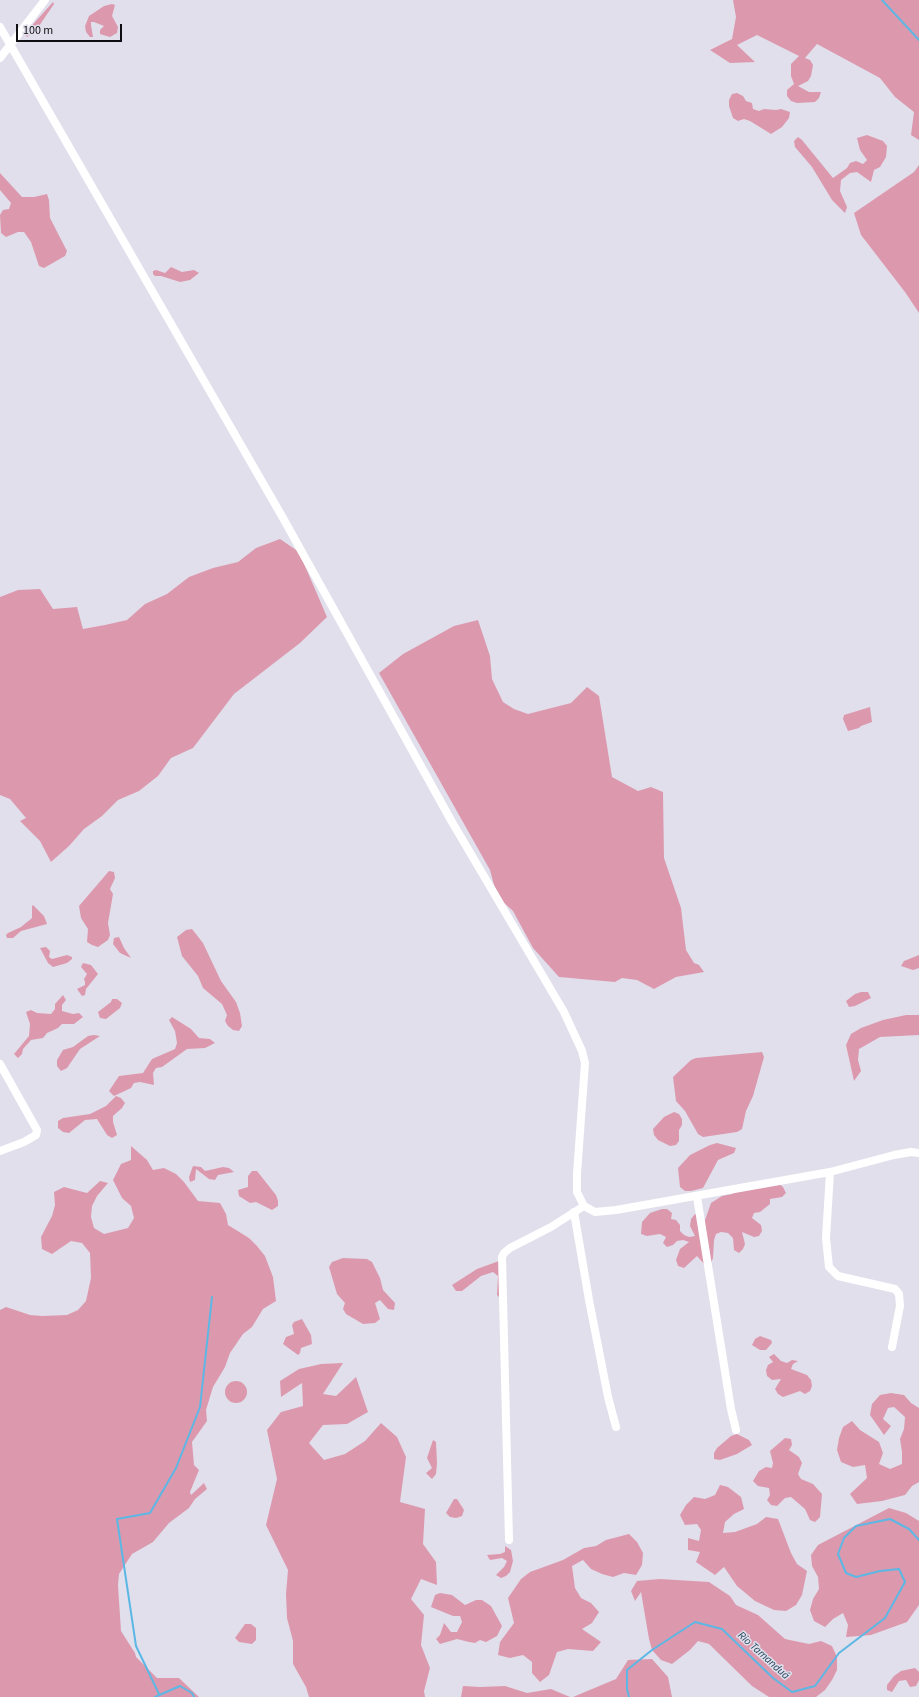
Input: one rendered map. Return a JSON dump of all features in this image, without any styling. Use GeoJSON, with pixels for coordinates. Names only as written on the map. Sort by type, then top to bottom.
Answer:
{"type":"FeatureCollection","features":[{"type":"Feature","properties":{"kind":"street"},"geometry":{"type":"LineString","coordinates":[[0,58],[45,0]]}},
{"type":"Feature","properties":{"kind":"street"},"geometry":{"type":"LineString","coordinates":[[0,27],[283,518],[452,822],[564,1012],[582,1052],[584,1062],[577,1174],[577,1192],[584,1206],[595,1212],[604,1212],[670,1200],[697,1197],[742,1186],[830,1172],[894,1155],[911,1152],[919,1153]]}},
{"type":"Feature","properties":{"kind":"street"},"geometry":{"type":"LineString","coordinates":[[0,1064],[37,1130],[36,1135],[24,1142],[0,1151]]}},
{"type":"Feature","properties":{"kind":"street"},"geometry":{"type":"LineString","coordinates":[[830,1172],[826,1238],[829,1267],[838,1276],[895,1289],[899,1294],[900,1306],[892,1347]]}},
{"type":"Feature","properties":{"kind":"street"},"geometry":{"type":"LineString","coordinates":[[697,1197],[731,1408],[736,1430]]}},
{"type":"Feature","properties":{"kind":"street"},"geometry":{"type":"LineString","coordinates":[[509,1540],[502,1257],[510,1248],[551,1227],[584,1206]]}},
{"type":"Feature","properties":{"kind":"street"},"geometry":{"type":"LineString","coordinates":[[574,1212],[589,1300],[608,1397],[616,1427]]}},
{"type":"Feature","properties":{"kind":"shaded area"},"geometry":{"type":"Polygon","coordinates":[[[733,0],[919,0],[919,140],[911,135],[914,112],[895,97],[880,78],[817,44],[805,58],[810,60],[813,65],[811,76],[808,81],[798,86],[809,92],[821,92],[819,98],[815,102],[797,103],[791,101],[787,96],[787,90],[794,84],[791,76],[791,64],[799,56],[757,35],[737,45],[755,62],[730,63],[710,50],[732,39],[736,17],[733,0]]]}},
{"type":"Feature","properties":{"kind":"shaded area"},"geometry":{"type":"Polygon","coordinates":[[[53,2],[54,4],[35,32],[27,37],[25,35],[26,32],[53,2]]]}},
{"type":"Feature","properties":{"kind":"shaded area"},"geometry":{"type":"Polygon","coordinates":[[[112,4],[115,5],[112,16],[118,27],[117,33],[110,37],[100,34],[100,30],[104,26],[91,22],[93,37],[90,37],[86,32],[85,26],[89,16],[104,6],[112,4]]]}},
{"type":"Feature","properties":{"kind":"shaded area"},"geometry":{"type":"Polygon","coordinates":[[[737,93],[743,96],[746,101],[752,103],[753,109],[759,111],[764,109],[781,109],[790,112],[789,118],[782,127],[771,134],[750,121],[744,119],[738,121],[733,118],[729,106],[729,100],[732,94],[737,93]]]}},
{"type":"Feature","properties":{"kind":"shaded area"},"geometry":{"type":"Polygon","coordinates":[[[867,135],[883,141],[887,146],[886,157],[880,167],[874,170],[871,182],[857,172],[850,173],[841,180],[840,191],[847,207],[845,213],[832,200],[812,167],[795,147],[794,141],[798,137],[802,140],[833,178],[847,168],[850,163],[856,161],[863,164],[867,160],[860,150],[857,138],[867,135]]]}},
{"type":"Feature","properties":{"kind":"shaded area"},"geometry":{"type":"Polygon","coordinates":[[[919,165],[919,313],[905,292],[861,235],[854,213],[914,172],[919,165]]]}},
{"type":"Feature","properties":{"kind":"shaded area"},"geometry":{"type":"Polygon","coordinates":[[[0,173],[22,197],[34,197],[47,194],[49,200],[50,218],[67,251],[65,256],[44,268],[39,266],[31,242],[24,232],[18,232],[6,237],[1,233],[0,215],[3,210],[9,209],[11,203],[0,190],[0,173]]]}},
{"type":"Feature","properties":{"kind":"shaded area"},"geometry":{"type":"Polygon","coordinates":[[[171,267],[182,272],[194,270],[199,273],[190,280],[180,282],[161,276],[155,276],[153,274],[153,271],[156,270],[165,273],[171,267]]]}},
{"type":"Feature","properties":{"kind":"shaded area"},"geometry":{"type":"Polygon","coordinates":[[[280,539],[299,552],[327,617],[300,643],[234,694],[193,748],[171,758],[158,776],[139,791],[118,800],[102,816],[84,829],[69,846],[51,862],[40,841],[20,821],[26,818],[10,799],[0,795],[0,597],[18,590],[40,589],[53,609],[77,607],[83,629],[105,625],[127,620],[145,604],[167,594],[189,577],[213,568],[238,562],[256,548],[280,539]]]}},
{"type":"Feature","properties":{"kind":"shaded area"},"geometry":{"type":"Polygon","coordinates":[[[478,620],[490,656],[492,679],[503,702],[514,709],[528,714],[571,703],[587,687],[599,696],[612,777],[638,791],[651,787],[663,792],[664,858],[681,908],[686,950],[694,963],[699,965],[704,972],[676,977],[654,989],[637,980],[622,978],[615,982],[559,977],[533,948],[513,911],[502,901],[494,885],[490,870],[379,673],[403,654],[454,626],[478,620]]]}},
{"type":"Feature","properties":{"kind":"shaded area"},"geometry":{"type":"Polygon","coordinates":[[[870,707],[872,722],[848,731],[843,719],[844,715],[870,707]]]}},
{"type":"Feature","properties":{"kind":"shaded area"},"geometry":{"type":"Polygon","coordinates":[[[109,871],[114,872],[115,878],[110,889],[113,894],[108,923],[110,935],[108,940],[98,947],[87,942],[88,929],[81,918],[79,906],[109,871]]]}},
{"type":"Feature","properties":{"kind":"shaded area"},"geometry":{"type":"Polygon","coordinates":[[[33,905],[44,916],[47,924],[21,931],[13,938],[7,938],[6,935],[8,933],[21,927],[32,918],[33,905]]]}},
{"type":"Feature","properties":{"kind":"shaded area"},"geometry":{"type":"Polygon","coordinates":[[[192,929],[203,943],[221,981],[236,1002],[240,1013],[242,1026],[239,1031],[233,1030],[228,1026],[225,1021],[227,1015],[222,1004],[203,988],[198,976],[182,956],[177,937],[186,930],[192,929]]]}},
{"type":"Feature","properties":{"kind":"shaded area"},"geometry":{"type":"Polygon","coordinates":[[[119,937],[131,958],[120,953],[113,944],[114,938],[119,937]]]}},
{"type":"Feature","properties":{"kind":"shaded area"},"geometry":{"type":"Polygon","coordinates":[[[46,947],[50,951],[49,957],[52,959],[67,955],[72,957],[72,959],[67,963],[53,967],[48,963],[40,948],[46,947]]]}},
{"type":"Feature","properties":{"kind":"shaded area"},"geometry":{"type":"Polygon","coordinates":[[[919,955],[919,968],[913,970],[901,966],[904,961],[919,955]]]}},
{"type":"Feature","properties":{"kind":"shaded area"},"geometry":{"type":"Polygon","coordinates":[[[83,963],[91,965],[98,974],[86,989],[85,995],[82,996],[77,989],[85,985],[84,979],[87,974],[81,967],[83,963]]]}},
{"type":"Feature","properties":{"kind":"shaded area"},"geometry":{"type":"Polygon","coordinates":[[[868,992],[871,998],[855,1006],[849,1007],[846,1001],[855,994],[868,992]]]}},
{"type":"Feature","properties":{"kind":"shaded area"},"geometry":{"type":"Polygon","coordinates":[[[63,995],[66,1000],[62,1005],[62,1011],[73,1014],[79,1013],[83,1017],[74,1024],[62,1024],[58,1028],[47,1033],[43,1038],[31,1040],[23,1049],[22,1054],[18,1058],[14,1054],[29,1036],[30,1024],[26,1012],[31,1010],[37,1013],[51,1014],[55,1009],[55,1004],[63,995]]]}},
{"type":"Feature","properties":{"kind":"shaded area"},"geometry":{"type":"Polygon","coordinates":[[[112,999],[117,999],[122,1003],[120,1008],[106,1019],[100,1018],[98,1012],[111,1002],[112,999]]]}},
{"type":"Feature","properties":{"kind":"shaded area"},"geometry":{"type":"Polygon","coordinates":[[[906,1015],[919,1015],[919,1035],[880,1037],[859,1049],[858,1060],[861,1071],[854,1081],[846,1045],[851,1034],[861,1028],[883,1020],[906,1015]]]}},
{"type":"Feature","properties":{"kind":"shaded area"},"geometry":{"type":"Polygon","coordinates":[[[172,1017],[191,1029],[199,1038],[210,1039],[215,1043],[205,1048],[187,1049],[162,1067],[156,1068],[153,1073],[154,1085],[140,1082],[134,1083],[131,1088],[114,1096],[109,1091],[119,1076],[143,1073],[152,1059],[175,1049],[177,1043],[175,1031],[169,1020],[172,1017]]]}},
{"type":"Feature","properties":{"kind":"shaded area"},"geometry":{"type":"Polygon","coordinates":[[[88,1036],[100,1036],[80,1049],[67,1068],[61,1071],[57,1066],[57,1060],[63,1050],[73,1047],[88,1036]]]}},
{"type":"Feature","properties":{"kind":"shaded area"},"geometry":{"type":"Polygon","coordinates":[[[762,1052],[764,1057],[753,1096],[746,1111],[742,1129],[737,1132],[703,1137],[698,1134],[685,1111],[676,1101],[673,1077],[691,1060],[696,1058],[762,1052]]]}},
{"type":"Feature","properties":{"kind":"shaded area"},"geometry":{"type":"Polygon","coordinates":[[[116,1096],[121,1098],[125,1103],[113,1116],[113,1122],[117,1135],[112,1138],[107,1135],[97,1119],[85,1120],[69,1133],[63,1132],[58,1128],[58,1121],[63,1118],[90,1114],[106,1106],[116,1096]]]}},
{"type":"Feature","properties":{"kind":"shaded area"},"geometry":{"type":"Polygon","coordinates":[[[674,1112],[679,1114],[682,1119],[682,1125],[679,1130],[679,1141],[676,1145],[670,1146],[658,1140],[654,1135],[653,1129],[664,1117],[674,1112]]]}},
{"type":"Feature","properties":{"kind":"shaded area"},"geometry":{"type":"Polygon","coordinates":[[[717,1143],[736,1148],[734,1153],[718,1160],[703,1188],[685,1191],[680,1187],[678,1168],[690,1155],[717,1143]]]}},
{"type":"Feature","properties":{"kind":"shaded area"},"geometry":{"type":"Polygon","coordinates":[[[131,1146],[147,1160],[153,1170],[164,1168],[176,1174],[198,1201],[220,1203],[226,1214],[228,1225],[249,1238],[265,1256],[273,1277],[276,1301],[263,1309],[252,1327],[243,1334],[230,1353],[225,1367],[213,1387],[206,1410],[207,1421],[192,1442],[194,1465],[199,1470],[190,1492],[191,1495],[204,1483],[207,1489],[195,1499],[189,1508],[169,1523],[153,1542],[132,1554],[119,1574],[118,1585],[121,1631],[136,1657],[157,1678],[179,1678],[199,1697],[0,1697],[0,1310],[6,1307],[30,1315],[67,1315],[78,1310],[86,1301],[91,1278],[90,1253],[82,1243],[71,1241],[52,1254],[42,1249],[41,1237],[52,1216],[55,1205],[54,1192],[64,1187],[87,1193],[100,1181],[108,1183],[97,1196],[92,1206],[91,1217],[94,1228],[104,1234],[128,1228],[134,1218],[131,1206],[122,1198],[113,1180],[121,1164],[131,1160],[131,1146]]]}},
{"type":"Feature","properties":{"kind":"shaded area"},"geometry":{"type":"Polygon","coordinates":[[[193,1166],[201,1167],[205,1171],[223,1167],[229,1168],[234,1172],[218,1175],[215,1180],[209,1179],[196,1169],[195,1180],[190,1182],[189,1177],[193,1166]]]}},
{"type":"Feature","properties":{"kind":"shaded area"},"geometry":{"type":"Polygon","coordinates":[[[252,1171],[257,1171],[276,1195],[278,1206],[272,1210],[256,1202],[250,1203],[239,1196],[238,1190],[248,1187],[248,1176],[252,1171]]]}},
{"type":"Feature","properties":{"kind":"shaded area"},"geometry":{"type":"Polygon","coordinates":[[[778,1183],[783,1187],[786,1193],[782,1197],[770,1199],[770,1204],[760,1212],[754,1213],[752,1218],[761,1225],[762,1231],[759,1236],[754,1237],[742,1232],[745,1244],[739,1253],[734,1250],[733,1238],[728,1233],[721,1232],[716,1234],[714,1240],[713,1258],[711,1263],[705,1265],[697,1256],[684,1268],[678,1266],[676,1260],[680,1249],[689,1242],[683,1240],[677,1241],[673,1245],[667,1247],[663,1243],[666,1237],[660,1234],[647,1236],[641,1234],[642,1222],[650,1213],[667,1209],[672,1213],[671,1219],[676,1220],[680,1225],[680,1231],[684,1235],[689,1237],[695,1236],[690,1226],[691,1219],[695,1214],[705,1220],[711,1203],[722,1196],[732,1194],[737,1190],[778,1183]]]}},
{"type":"Feature","properties":{"kind":"shaded area"},"geometry":{"type":"Polygon","coordinates":[[[343,1258],[367,1259],[372,1262],[380,1278],[383,1290],[395,1303],[394,1310],[388,1309],[380,1300],[375,1303],[380,1319],[375,1323],[363,1324],[346,1314],[343,1309],[345,1303],[337,1294],[329,1267],[332,1262],[343,1258]]]}},
{"type":"Feature","properties":{"kind":"shaded area"},"geometry":{"type":"Polygon","coordinates":[[[499,1261],[499,1297],[497,1295],[498,1276],[493,1272],[481,1276],[462,1291],[456,1291],[452,1285],[477,1269],[499,1261]]]}},
{"type":"Feature","properties":{"kind":"shaded area"},"geometry":{"type":"Polygon","coordinates":[[[302,1319],[311,1335],[312,1344],[301,1348],[298,1355],[283,1344],[286,1337],[294,1334],[292,1325],[294,1322],[302,1319]]]}},
{"type":"Feature","properties":{"kind":"shaded area"},"geometry":{"type":"Polygon","coordinates":[[[760,1336],[771,1340],[772,1343],[766,1350],[760,1350],[752,1345],[755,1339],[760,1336]]]}},
{"type":"Feature","properties":{"kind":"shaded area"},"geometry":{"type":"Polygon","coordinates":[[[774,1354],[781,1361],[787,1363],[792,1360],[798,1361],[793,1364],[791,1369],[807,1375],[811,1380],[812,1386],[810,1391],[805,1394],[800,1391],[783,1397],[778,1394],[775,1389],[781,1379],[772,1380],[767,1376],[766,1370],[768,1365],[773,1362],[769,1357],[774,1354]]]}},
{"type":"Feature","properties":{"kind":"shaded area"},"geometry":{"type":"Polygon","coordinates":[[[343,1363],[323,1394],[336,1396],[356,1377],[368,1412],[347,1424],[323,1425],[309,1443],[324,1460],[345,1454],[365,1441],[381,1423],[397,1437],[406,1457],[400,1502],[425,1509],[423,1544],[436,1562],[437,1585],[421,1579],[411,1599],[424,1615],[421,1645],[430,1668],[424,1691],[425,1697],[309,1697],[306,1687],[293,1664],[293,1641],[287,1618],[286,1594],[288,1570],[266,1525],[277,1479],[267,1430],[281,1412],[303,1406],[302,1383],[281,1397],[280,1381],[299,1369],[321,1364],[343,1363]]]}},
{"type":"Feature","properties":{"kind":"shaded area"},"geometry":{"type":"Polygon","coordinates":[[[236,1381],[240,1382],[246,1388],[246,1396],[240,1402],[236,1403],[232,1402],[226,1396],[225,1392],[226,1388],[232,1382],[236,1381]]]}},
{"type":"Feature","properties":{"kind":"shaded area"},"geometry":{"type":"Polygon","coordinates":[[[891,1393],[904,1395],[911,1403],[919,1408],[919,1482],[912,1486],[905,1495],[882,1501],[857,1504],[850,1494],[867,1478],[865,1465],[853,1467],[841,1462],[837,1450],[839,1438],[843,1427],[852,1421],[860,1430],[879,1442],[883,1453],[879,1464],[890,1469],[902,1464],[900,1439],[904,1429],[905,1417],[894,1407],[888,1408],[883,1419],[891,1426],[884,1435],[870,1415],[872,1404],[880,1395],[891,1393]]]}},
{"type":"Feature","properties":{"kind":"shaded area"},"geometry":{"type":"Polygon","coordinates":[[[737,1434],[749,1440],[752,1445],[737,1454],[720,1460],[714,1459],[714,1453],[717,1448],[731,1436],[737,1434]]]}},
{"type":"Feature","properties":{"kind":"shaded area"},"geometry":{"type":"Polygon","coordinates":[[[785,1438],[791,1439],[792,1445],[789,1450],[799,1457],[802,1463],[798,1474],[801,1479],[813,1484],[822,1494],[820,1517],[815,1522],[810,1520],[805,1509],[791,1497],[785,1498],[777,1506],[771,1505],[767,1500],[770,1495],[769,1488],[758,1486],[753,1481],[759,1471],[766,1467],[772,1468],[773,1463],[770,1451],[785,1438]]]}},
{"type":"Feature","properties":{"kind":"shaded area"},"geometry":{"type":"Polygon","coordinates":[[[433,1440],[436,1442],[437,1463],[436,1474],[432,1479],[426,1473],[432,1468],[427,1458],[433,1440]]]}},
{"type":"Feature","properties":{"kind":"shaded area"},"geometry":{"type":"Polygon","coordinates":[[[720,1485],[728,1487],[741,1497],[744,1509],[734,1514],[725,1522],[723,1533],[735,1532],[757,1524],[766,1517],[778,1519],[791,1553],[797,1564],[807,1571],[802,1595],[796,1605],[786,1611],[774,1610],[755,1601],[737,1586],[724,1567],[715,1575],[696,1562],[700,1552],[688,1550],[688,1538],[699,1541],[701,1530],[697,1524],[685,1525],[680,1515],[686,1505],[694,1497],[705,1499],[715,1495],[720,1485]]]}},
{"type":"Feature","properties":{"kind":"shaded area"},"geometry":{"type":"Polygon","coordinates":[[[454,1499],[457,1499],[464,1510],[462,1516],[456,1518],[450,1517],[446,1513],[454,1499]]]}},
{"type":"Feature","properties":{"kind":"shaded area"},"geometry":{"type":"Polygon","coordinates":[[[889,1508],[906,1513],[919,1521],[919,1605],[907,1622],[871,1635],[846,1637],[848,1625],[843,1613],[833,1619],[825,1627],[814,1621],[810,1610],[813,1599],[819,1589],[818,1577],[812,1566],[811,1555],[818,1545],[889,1508]]]}},
{"type":"Feature","properties":{"kind":"shaded area"},"geometry":{"type":"Polygon","coordinates":[[[629,1534],[637,1542],[643,1553],[642,1565],[636,1575],[624,1573],[613,1577],[602,1574],[591,1569],[583,1560],[572,1566],[575,1588],[581,1598],[591,1603],[599,1612],[592,1623],[582,1629],[601,1642],[593,1651],[568,1649],[557,1652],[549,1675],[540,1682],[532,1673],[532,1662],[523,1655],[510,1658],[498,1655],[500,1642],[514,1623],[508,1598],[521,1579],[530,1572],[563,1560],[584,1548],[596,1546],[606,1540],[629,1534]]]}},
{"type":"Feature","properties":{"kind":"shaded area"},"geometry":{"type":"Polygon","coordinates":[[[505,1546],[511,1550],[513,1561],[510,1572],[501,1578],[496,1575],[504,1567],[507,1561],[502,1558],[490,1560],[487,1555],[505,1552],[505,1546]]]}},
{"type":"Feature","properties":{"kind":"shaded area"},"geometry":{"type":"Polygon","coordinates":[[[660,1579],[709,1582],[730,1596],[736,1605],[758,1615],[785,1639],[809,1644],[821,1641],[832,1646],[837,1657],[837,1670],[832,1680],[825,1690],[816,1697],[769,1697],[752,1686],[709,1644],[698,1641],[690,1650],[672,1664],[661,1660],[652,1650],[641,1592],[635,1601],[631,1591],[637,1581],[660,1579]]]}},
{"type":"Feature","properties":{"kind":"shaded area"},"geometry":{"type":"Polygon","coordinates":[[[440,1593],[452,1595],[465,1605],[476,1600],[482,1600],[491,1606],[502,1626],[497,1636],[486,1642],[480,1640],[475,1643],[457,1639],[440,1644],[436,1639],[440,1635],[444,1623],[451,1632],[457,1632],[462,1622],[460,1616],[453,1616],[431,1607],[435,1595],[440,1593]]]}},
{"type":"Feature","properties":{"kind":"shaded area"},"geometry":{"type":"Polygon","coordinates":[[[245,1624],[251,1624],[256,1628],[256,1640],[252,1644],[239,1642],[235,1638],[245,1624]]]}},
{"type":"Feature","properties":{"kind":"shaded area"},"geometry":{"type":"Polygon","coordinates":[[[652,1659],[668,1677],[672,1697],[573,1697],[616,1679],[628,1660],[652,1659]]]}},
{"type":"Feature","properties":{"kind":"shaded area"},"geometry":{"type":"Polygon","coordinates":[[[915,1668],[919,1672],[919,1680],[916,1686],[910,1687],[906,1680],[899,1681],[892,1692],[887,1690],[887,1685],[894,1676],[901,1671],[915,1668]]]}},
{"type":"Feature","properties":{"kind":"shaded area"},"geometry":{"type":"Polygon","coordinates":[[[463,1686],[505,1686],[527,1693],[551,1689],[570,1697],[461,1697],[463,1686]]]}},
{"type":"Feature","properties":{"kind":"waterway","name":"Rio Tamanduá"},"geometry":{"type":"LineString","coordinates":[[882,0],[919,40]]}},
{"type":"Feature","properties":{"kind":"waterway"},"geometry":{"type":"LineString","coordinates":[[159,1694],[136,1646],[117,1519],[150,1513],[176,1468],[200,1407],[212,1297]]}},
{"type":"Feature","properties":{"kind":"waterway","name":"Rio Tamanduá"},"geometry":{"type":"LineString","coordinates":[[629,1697],[627,1689],[627,1670],[652,1650],[695,1622],[722,1629],[773,1678],[792,1692],[815,1686],[839,1653],[885,1618],[905,1582],[899,1569],[880,1571],[856,1577],[846,1573],[838,1554],[844,1538],[856,1526],[890,1519],[909,1529],[919,1540]]}},
{"type":"Feature","properties":{"kind":"waterway","name":"Rio Tamanduá"},"geometry":{"type":"LineString","coordinates":[[155,1697],[180,1686],[192,1693],[194,1697]]}}]}
